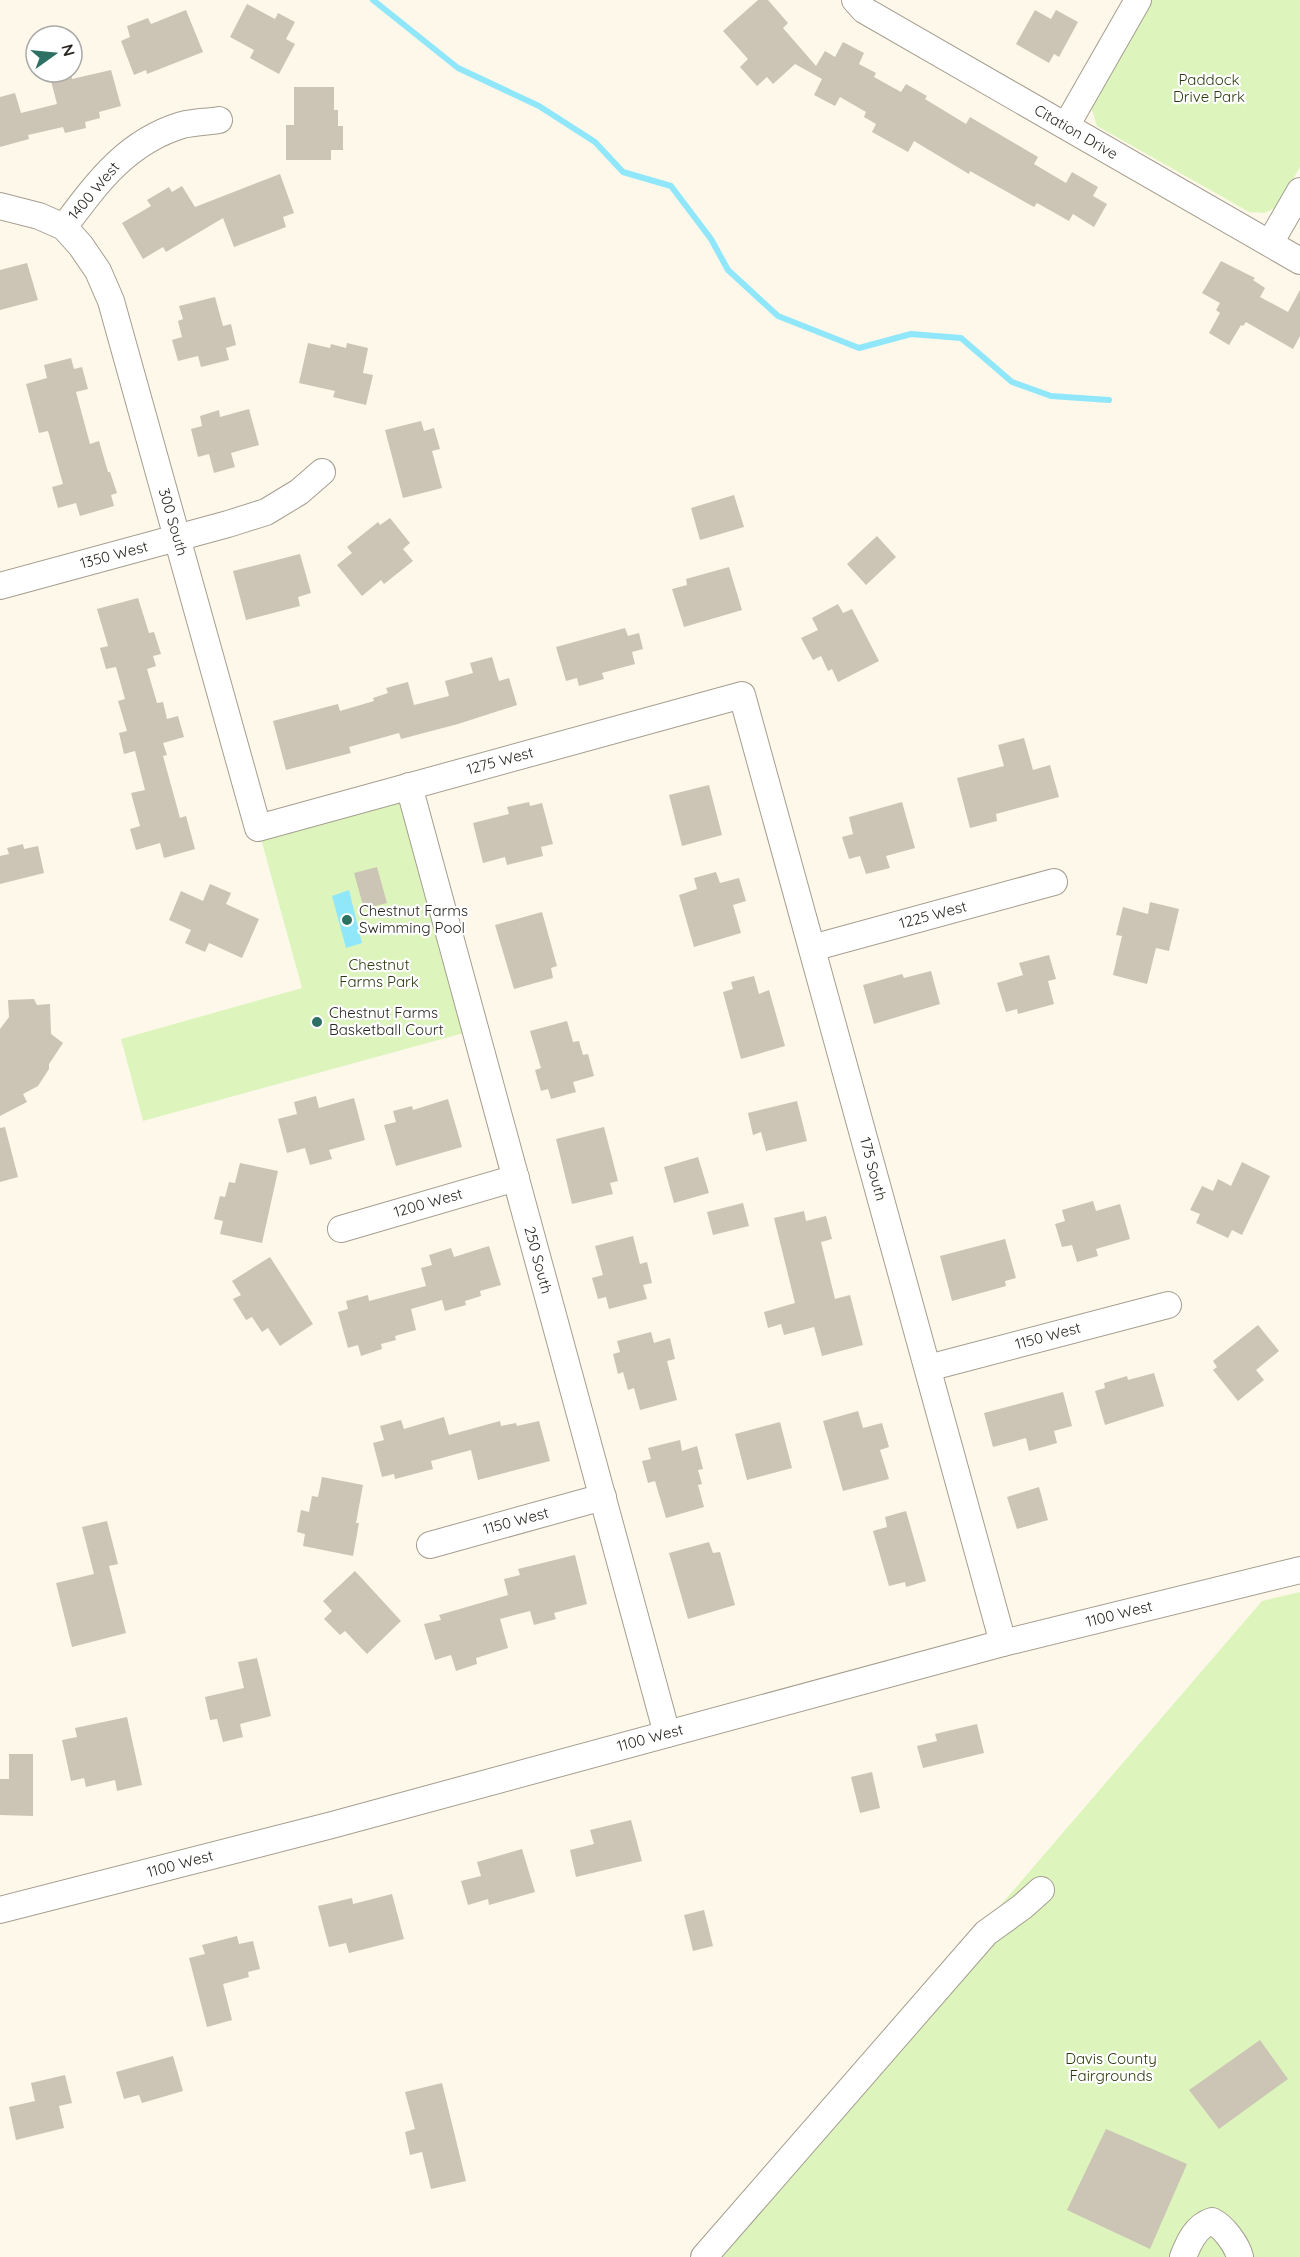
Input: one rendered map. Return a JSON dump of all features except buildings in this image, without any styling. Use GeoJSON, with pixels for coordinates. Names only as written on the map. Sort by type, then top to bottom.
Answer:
{"type":"FeatureCollection","features":[{"type":"Feature","properties":{"kind":"street","name":"Citation Drive"},"geometry":{"type":"LineString","coordinates":[[855,0],[864,10],[1300,261]]}},
{"type":"Feature","properties":{"kind":"street"},"geometry":{"type":"LineString","coordinates":[[1066,126],[1138,0]]}},
{"type":"Feature","properties":{"kind":"street","name":"1400 West"},"geometry":{"type":"LineString","coordinates":[[0,206],[39,216],[64,227],[96,183],[118,160],[147,140],[183,125],[219,120]]}},
{"type":"Feature","properties":{"kind":"street"},"geometry":{"type":"LineString","coordinates":[[1270,243],[1300,191]]}},
{"type":"Feature","properties":{"kind":"street","name":"300 South"},"geometry":{"type":"LineString","coordinates":[[64,227],[81,246],[98,271],[111,302],[258,828]]}},
{"type":"Feature","properties":{"kind":"street","name":"1350 West"},"geometry":{"type":"LineString","coordinates":[[0,586],[266,512],[299,492],[322,472]]}},
{"type":"Feature","properties":{"kind":"street","name":"1275 West"},"geometry":{"type":"LineString","coordinates":[[258,828],[742,695]]}},
{"type":"Feature","properties":{"kind":"street","name":"175 South"},"geometry":{"type":"LineString","coordinates":[[742,695],[1003,1643]]}},
{"type":"Feature","properties":{"kind":"street","name":"250 South"},"geometry":{"type":"LineString","coordinates":[[409,786],[667,1734]]}},
{"type":"Feature","properties":{"kind":"street","name":"1225 West"},"geometry":{"type":"LineString","coordinates":[[812,948],[1054,882]]}},
{"type":"Feature","properties":{"kind":"street","name":"1200 West"},"geometry":{"type":"LineString","coordinates":[[341,1228],[516,1178]]}},
{"type":"Feature","properties":{"kind":"street","name":"1150 West"},"geometry":{"type":"LineString","coordinates":[[928,1368],[1168,1305]]}},
{"type":"Feature","properties":{"kind":"street","name":"1150 West"},"geometry":{"type":"LineString","coordinates":[[430,1545],[603,1497]]}},
{"type":"Feature","properties":{"kind":"street","name":"1100 West"},"geometry":{"type":"LineString","coordinates":[[0,1910],[332,1825],[1003,1643],[1300,1570]]}},
{"type":"Feature","properties":{"kind":"street"},"geometry":{"type":"LineString","coordinates":[[704,2257],[986,1933],[1041,1890]]}},
{"type":"Feature","properties":{"kind":"street"},"geometry":{"type":"LineString","coordinates":[[1182,2257],[1196,2231],[1205,2223],[1212,2221],[1226,2233],[1240,2257]]}},
{"type":"Feature","properties":{"kind":"green space","name":"Paddock Drive Park"},"geometry":{"type":"Polygon","coordinates":[[[1147,0],[1300,0],[1300,167],[1278,206],[1265,213],[1249,212],[1097,126],[1089,101],[1147,0]]]}},
{"type":"Feature","properties":{"kind":"green space","name":"Chestnut Farms Park"},"geometry":{"type":"Polygon","coordinates":[[[409,786],[475,1030],[143,1121],[121,1039],[302,988],[258,828],[409,786]]]}},
{"type":"Feature","properties":{"kind":"green space","name":"Davis County Fairgrounds"},"geometry":{"type":"Polygon","coordinates":[[[1300,1592],[1300,2257],[698,2257],[1262,1601],[1300,1592]]]}},
{"type":"Feature","properties":{"kind":"water","name":"Chestnut Farms Swimming Pool"},"geometry":{"type":"Polygon","coordinates":[[[349,890],[362,943],[346,948],[332,896],[349,890]]]}},
{"type":"Feature","properties":{"kind":"waterway"},"geometry":{"type":"LineString","coordinates":[[373,0],[458,68],[539,106],[595,142],[623,172],[671,186],[711,239],[728,270],[778,316],[859,348],[911,334],[961,338],[1012,382],[1051,396],[1109,400]]}},
{"type":"Feature","properties":{"kind":"place","name":"Chestnut Farms Swimming Pool"},"geometry":{"type":"Point","coordinates":[347,920]}},
{"type":"Feature","properties":{"kind":"place","name":"Chestnut Farms Basketball Court"},"geometry":{"type":"Point","coordinates":[317,1022]}}]}
